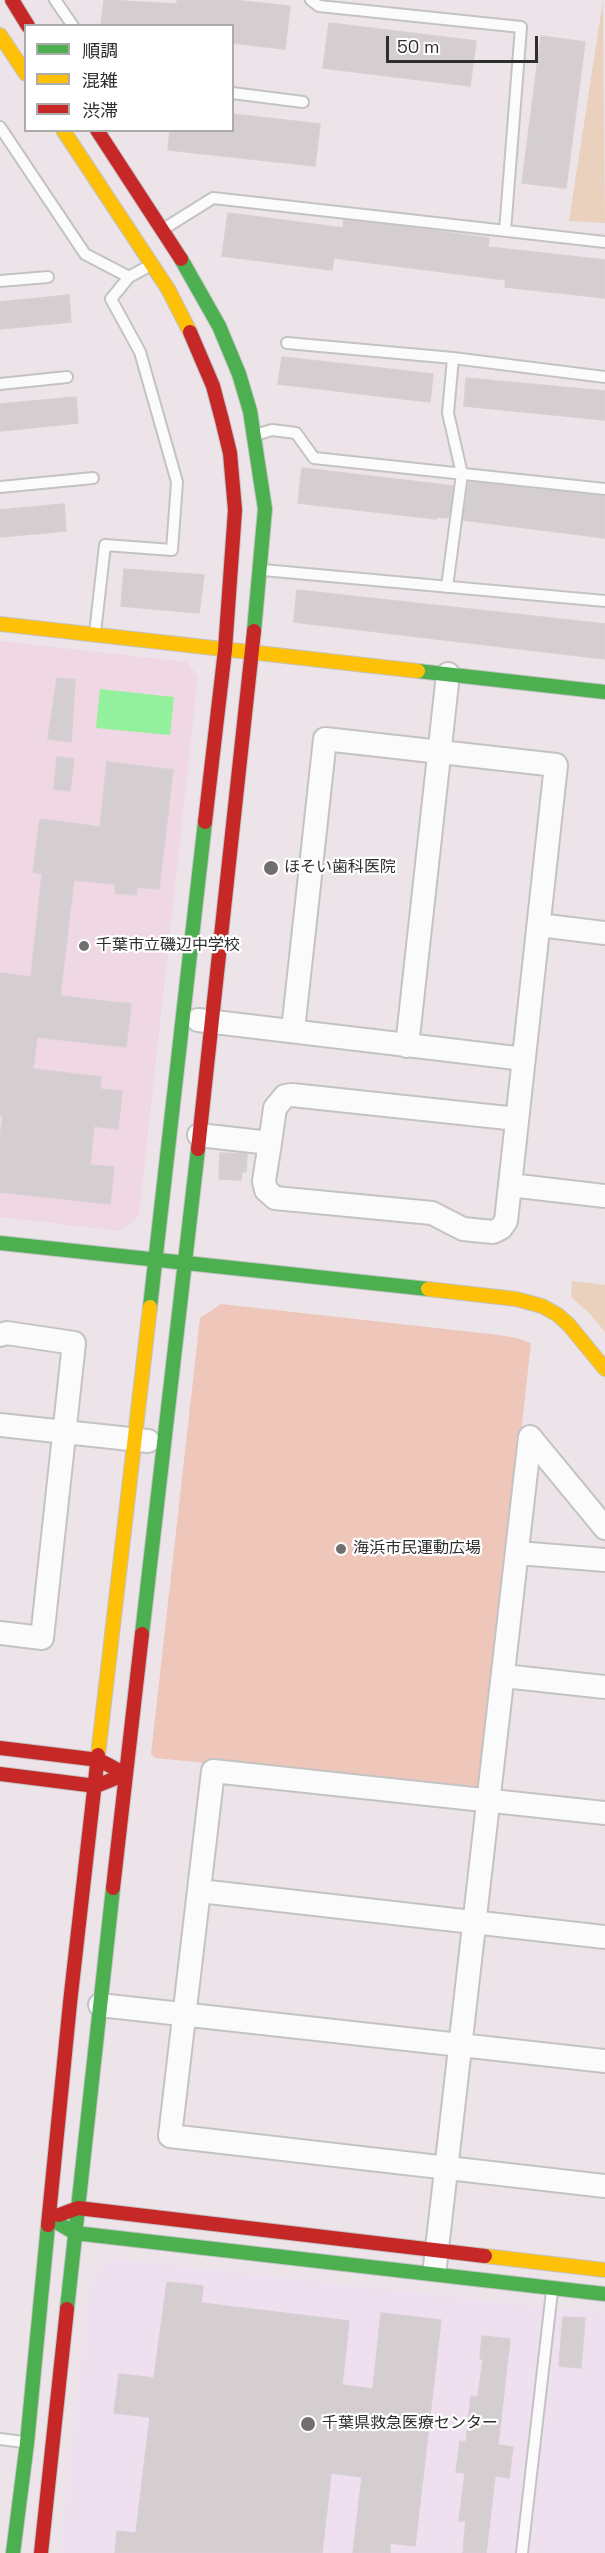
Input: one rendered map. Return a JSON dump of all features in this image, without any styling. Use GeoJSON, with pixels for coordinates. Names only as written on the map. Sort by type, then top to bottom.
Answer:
{"type":"FeatureCollection","features":[{"type":"Feature","properties":{"kind":"street"},"geometry":{"type":"LineString","coordinates":[[12,0],[27,24]]}},
{"type":"Feature","properties":{"kind":"street"},"geometry":{"type":"LineString","coordinates":[[0,35],[24,71]]}},
{"type":"Feature","properties":{"kind":"street"},"geometry":{"type":"LineString","coordinates":[[41,2553],[40,2445],[49,2218],[70,2003],[225,650],[235,510],[230,453],[213,386],[194,339],[168,289],[64,132]]}},
{"type":"Feature","properties":{"kind":"street"},"geometry":{"type":"LineString","coordinates":[[13,2553],[40,2445],[75,2234],[125,1775],[185,1264],[252,652],[265,509],[255,435],[239,374],[219,326],[191,275],[98,132]]}},
{"type":"Feature","properties":{"kind":"street"},"geometry":{"type":"LineString","coordinates":[[0,624],[605,692]]}},
{"type":"Feature","properties":{"kind":"street"},"geometry":{"type":"LineString","coordinates":[[407,1046],[448,674]]}},
{"type":"Feature","properties":{"kind":"street"},"geometry":{"type":"LineString","coordinates":[[293,1030],[325,739],[556,765],[506,1221],[501,1228],[493,1232],[463,1229],[432,1214],[284,1200],[275,1198],[266,1190],[264,1181],[275,1108],[285,1096],[517,1119]]}},
{"type":"Feature","properties":{"kind":"street"},"geometry":{"type":"LineString","coordinates":[[539,925],[605,933]]}},
{"type":"Feature","properties":{"kind":"street"},"geometry":{"type":"LineString","coordinates":[[182,1018],[524,1059]]}},
{"type":"Feature","properties":{"kind":"street"},"geometry":{"type":"LineString","coordinates":[[199,1135],[270,1143]]}},
{"type":"Feature","properties":{"kind":"street"},"geometry":{"type":"LineString","coordinates":[[510,1185],[605,1196]]}},
{"type":"Feature","properties":{"kind":"street"},"geometry":{"type":"LineString","coordinates":[[0,1243],[516,1299],[542,1306],[558,1315],[570,1325],[605,1370]]}},
{"type":"Feature","properties":{"kind":"street"},"geometry":{"type":"LineString","coordinates":[[0,1335],[7,1333],[74,1343],[42,1638],[0,1633]]}},
{"type":"Feature","properties":{"kind":"street"},"geometry":{"type":"LineString","coordinates":[[0,1425],[163,1443]]}},
{"type":"Feature","properties":{"kind":"street"},"geometry":{"type":"LineString","coordinates":[[434,2276],[519,1553],[530,1437],[605,1528]]}},
{"type":"Feature","properties":{"kind":"street"},"geometry":{"type":"LineString","coordinates":[[519,1553],[605,1560]]}},
{"type":"Feature","properties":{"kind":"street"},"geometry":{"type":"LineString","coordinates":[[504,1676],[605,1687]]}},
{"type":"Feature","properties":{"kind":"street"},"geometry":{"type":"LineString","coordinates":[[0,1748],[99,1760],[125,1775]]}},
{"type":"Feature","properties":{"kind":"street"},"geometry":{"type":"LineString","coordinates":[[605,1813],[213,1771],[170,2136],[605,2186]]}},
{"type":"Feature","properties":{"kind":"street"},"geometry":{"type":"LineString","coordinates":[[0,1774],[96,1786],[125,1775]]}},
{"type":"Feature","properties":{"kind":"street"},"geometry":{"type":"LineString","coordinates":[[200,1891],[605,1937]]}},
{"type":"Feature","properties":{"kind":"street"},"geometry":{"type":"LineString","coordinates":[[100,2005],[462,2043],[605,2061]]}},
{"type":"Feature","properties":{"kind":"street"},"geometry":{"type":"LineString","coordinates":[[49,2218],[78,2208],[605,2270]]}},
{"type":"Feature","properties":{"kind":"street"},"geometry":{"type":"LineString","coordinates":[[49,2218],[75,2234],[605,2294]]}},
{"type":"Feature","properties":{"kind":"lane"},"geometry":{"type":"LineString","coordinates":[[55,0],[72,24]]}},
{"type":"Feature","properties":{"kind":"lane"},"geometry":{"type":"LineString","coordinates":[[311,0],[319,6],[521,27],[505,231]]}},
{"type":"Feature","properties":{"kind":"lane"},"geometry":{"type":"LineString","coordinates":[[234,93],[303,102]]}},
{"type":"Feature","properties":{"kind":"lane"},"geometry":{"type":"LineString","coordinates":[[0,127],[85,254],[129,277]]}},
{"type":"Feature","properties":{"kind":"lane"},"geometry":{"type":"LineString","coordinates":[[162,230],[213,198],[605,242]]}},
{"type":"Feature","properties":{"kind":"lane"},"geometry":{"type":"LineString","coordinates":[[95,635],[105,545],[172,550],[177,482],[140,352],[111,299],[129,277],[152,264]]}},
{"type":"Feature","properties":{"kind":"lane"},"geometry":{"type":"LineString","coordinates":[[0,281],[48,277]]}},
{"type":"Feature","properties":{"kind":"lane"},"geometry":{"type":"LineString","coordinates":[[287,343],[453,358],[605,377]]}},
{"type":"Feature","properties":{"kind":"lane"},"geometry":{"type":"LineString","coordinates":[[447,587],[462,474],[448,413],[453,358]]}},
{"type":"Feature","properties":{"kind":"lane"},"geometry":{"type":"LineString","coordinates":[[0,384],[67,377]]}},
{"type":"Feature","properties":{"kind":"lane"},"geometry":{"type":"LineString","coordinates":[[255,435],[272,430],[296,433],[314,458],[605,489]]}},
{"type":"Feature","properties":{"kind":"lane"},"geometry":{"type":"LineString","coordinates":[[0,487],[93,478]]}},
{"type":"Feature","properties":{"kind":"lane"},"geometry":{"type":"LineString","coordinates":[[259,570],[605,601]]}},
{"type":"Feature","properties":{"kind":"lane"},"geometry":{"type":"LineString","coordinates":[[522,2553],[553,2289]]}},
{"type":"Feature","properties":{"kind":"lane"},"geometry":{"type":"LineString","coordinates":[[0,2439],[40,2445]]}},
{"type":"Feature","properties":{"kind":"shaded area"},"geometry":{"type":"Polygon","coordinates":[[[603,0],[605,223],[569,221],[603,0]]]}},
{"type":"Feature","properties":{"kind":"shaded area","name":"千葉市立磯辺中学校"},"geometry":{"type":"Polygon","coordinates":[[[0,641],[187,662],[198,676],[139,1216],[120,1231],[0,1217],[0,641]]]}},
{"type":"Feature","properties":{"kind":"shaded area"},"geometry":{"type":"Polygon","coordinates":[[[100,689],[174,697],[170,735],[96,728],[100,689]]]}},
{"type":"Feature","properties":{"kind":"shaded area"},"geometry":{"type":"Polygon","coordinates":[[[572,1281],[605,1285],[605,1332],[571,1297],[572,1281]]]}},
{"type":"Feature","properties":{"kind":"shaded area","name":"海浜市民運動広場"},"geometry":{"type":"Polygon","coordinates":[[[221,1304],[499,1335],[531,1343],[482,1783],[475,1790],[155,1758],[151,1754],[200,1318],[221,1304]]]}},
{"type":"Feature","properties":{"kind":"shaded area"},"geometry":{"type":"Polygon","coordinates":[[[115,2259],[605,2314],[605,2553],[60,2553],[91,2277],[115,2259]]]}},
{"type":"Feature","properties":{"kind":"building"},"geometry":{"type":"Polygon","coordinates":[[[104,0],[177,4],[177,0],[232,0],[290,6],[285,49],[234,43],[234,24],[101,24],[104,0]]]}},
{"type":"Feature","properties":{"kind":"building"},"geometry":{"type":"Polygon","coordinates":[[[329,23],[476,41],[470,86],[323,68],[329,23]]]}},
{"type":"Feature","properties":{"kind":"building"},"geometry":{"type":"Polygon","coordinates":[[[541,36],[585,42],[566,188],[522,183],[541,36]]]}},
{"type":"Feature","properties":{"kind":"building"},"geometry":{"type":"Polygon","coordinates":[[[234,114],[320,124],[315,166],[168,150],[170,132],[234,132],[234,114]]]}},
{"type":"Feature","properties":{"kind":"building"},"geometry":{"type":"Polygon","coordinates":[[[228,213],[343,228],[344,220],[406,227],[489,238],[488,247],[605,260],[605,298],[505,287],[506,280],[334,258],[332,270],[222,256],[228,213]]]}},
{"type":"Feature","properties":{"kind":"building"},"geometry":{"type":"Polygon","coordinates":[[[69,295],[71,322],[0,329],[0,302],[69,295]]]}},
{"type":"Feature","properties":{"kind":"building"},"geometry":{"type":"Polygon","coordinates":[[[282,357],[433,374],[430,402],[278,384],[282,357]]]}},
{"type":"Feature","properties":{"kind":"building"},"geometry":{"type":"Polygon","coordinates":[[[466,378],[605,391],[605,420],[464,406],[466,378]]]}},
{"type":"Feature","properties":{"kind":"building"},"geometry":{"type":"Polygon","coordinates":[[[76,397],[78,423],[0,431],[0,404],[76,397]]]}},
{"type":"Feature","properties":{"kind":"building"},"geometry":{"type":"Polygon","coordinates":[[[302,468],[453,486],[449,518],[436,517],[436,519],[298,503],[302,468]]]}},
{"type":"Feature","properties":{"kind":"building"},"geometry":{"type":"Polygon","coordinates":[[[469,482],[605,496],[605,538],[463,520],[469,482]]]}},
{"type":"Feature","properties":{"kind":"building"},"geometry":{"type":"Polygon","coordinates":[[[64,504],[66,531],[0,537],[0,510],[64,504]]]}},
{"type":"Feature","properties":{"kind":"building"},"geometry":{"type":"Polygon","coordinates":[[[124,569],[204,575],[199,613],[121,606],[124,569]]]}},
{"type":"Feature","properties":{"kind":"building"},"geometry":{"type":"Polygon","coordinates":[[[297,590],[605,624],[605,659],[294,622],[297,590]]]}},
{"type":"Feature","properties":{"kind":"building"},"geometry":{"type":"Polygon","coordinates":[[[57,678],[75,680],[71,742],[48,739],[57,678]]]}},
{"type":"Feature","properties":{"kind":"building"},"geometry":{"type":"Polygon","coordinates":[[[57,757],[74,759],[70,791],[54,789],[57,757]]]}},
{"type":"Feature","properties":{"kind":"building"},"geometry":{"type":"Polygon","coordinates":[[[107,762],[173,770],[159,889],[137,887],[136,895],[115,893],[116,884],[74,880],[60,996],[131,1004],[126,1047],[37,1037],[33,1069],[101,1077],[100,1089],[122,1091],[118,1129],[94,1126],[90,1165],[114,1167],[110,1204],[0,1192],[0,1140],[3,1116],[0,1115],[0,973],[31,977],[42,874],[33,872],[40,819],[100,827],[107,762]]]}},
{"type":"Feature","properties":{"kind":"building"},"geometry":{"type":"Polygon","coordinates":[[[220,1153],[247,1154],[246,1172],[242,1172],[241,1180],[219,1179],[220,1153]]]}},
{"type":"Feature","properties":{"kind":"building"},"geometry":{"type":"Polygon","coordinates":[[[167,2282],[203,2286],[201,2303],[349,2321],[342,2385],[373,2389],[381,2313],[441,2320],[415,2546],[390,2543],[390,2553],[353,2553],[362,2477],[331,2473],[322,2553],[115,2553],[117,2531],[136,2533],[150,2417],[114,2413],[119,2374],[154,2378],[167,2282]]]}},
{"type":"Feature","properties":{"kind":"building"},"geometry":{"type":"Polygon","coordinates":[[[563,2317],[585,2318],[581,2368],[559,2366],[563,2317]]]}},
{"type":"Feature","properties":{"kind":"building"},"geometry":{"type":"Polygon","coordinates":[[[482,2336],[510,2339],[498,2445],[513,2447],[509,2478],[495,2476],[486,2553],[463,2553],[466,2521],[459,2521],[465,2473],[456,2472],[460,2441],[466,2442],[471,2396],[478,2397],[483,2359],[480,2359],[482,2336]]]}},
{"type":"Feature","properties":{"kind":"traffic: fast"},"geometry":{"type":"LineString","coordinates":[[181,259],[219,326],[239,374],[250,411],[265,509],[254,631]]}},
{"type":"Feature","properties":{"kind":"traffic: fast"},"geometry":{"type":"LineString","coordinates":[[418,671],[605,692]]}},
{"type":"Feature","properties":{"kind":"traffic: fast"},"geometry":{"type":"LineString","coordinates":[[150,1307],[205,822]]}},
{"type":"Feature","properties":{"kind":"traffic: fast"},"geometry":{"type":"LineString","coordinates":[[142,1634],[198,1149]]}},
{"type":"Feature","properties":{"kind":"traffic: fast"},"geometry":{"type":"LineString","coordinates":[[0,1243],[428,1289]]}},
{"type":"Feature","properties":{"kind":"traffic: fast"},"geometry":{"type":"LineString","coordinates":[[67,2309],[113,1888]]}},
{"type":"Feature","properties":{"kind":"traffic: fast"},"geometry":{"type":"LineString","coordinates":[[58,2223],[75,2233],[605,2294]]}},
{"type":"Feature","properties":{"kind":"traffic: fast"},"geometry":{"type":"LineString","coordinates":[[13,2553],[27,2443],[48,2225]]}},
{"type":"Feature","properties":{"kind":"traffic: slow"},"geometry":{"type":"LineString","coordinates":[[0,35],[24,71]]}},
{"type":"Feature","properties":{"kind":"traffic: slow"},"geometry":{"type":"LineString","coordinates":[[64,132],[168,289],[190,332]]}},
{"type":"Feature","properties":{"kind":"traffic: slow"},"geometry":{"type":"LineString","coordinates":[[0,624],[418,671]]}},
{"type":"Feature","properties":{"kind":"traffic: slow"},"geometry":{"type":"LineString","coordinates":[[428,1289],[516,1299],[542,1306],[558,1315],[569,1325],[605,1369]]}},
{"type":"Feature","properties":{"kind":"traffic: slow"},"geometry":{"type":"LineString","coordinates":[[98,1755],[150,1307]]}},
{"type":"Feature","properties":{"kind":"traffic: slow"},"geometry":{"type":"LineString","coordinates":[[485,2256],[605,2270]]}},
{"type":"Feature","properties":{"kind":"traffic: jam"},"geometry":{"type":"LineString","coordinates":[[12,0],[27,24]]}},
{"type":"Feature","properties":{"kind":"traffic: jam"},"geometry":{"type":"LineString","coordinates":[[98,132],[181,259]]}},
{"type":"Feature","properties":{"kind":"traffic: jam"},"geometry":{"type":"LineString","coordinates":[[190,332],[213,386],[222,420],[230,453],[235,510],[225,650],[205,822]]}},
{"type":"Feature","properties":{"kind":"traffic: jam"},"geometry":{"type":"LineString","coordinates":[[198,1149],[254,631]]}},
{"type":"Feature","properties":{"kind":"traffic: jam"},"geometry":{"type":"LineString","coordinates":[[113,1888],[142,1634]]}},
{"type":"Feature","properties":{"kind":"traffic: jam"},"geometry":{"type":"LineString","coordinates":[[0,1748],[99,1760],[116,1769]]}},
{"type":"Feature","properties":{"kind":"traffic: jam"},"geometry":{"type":"LineString","coordinates":[[48,2225],[98,1755]]}},
{"type":"Feature","properties":{"kind":"traffic: jam"},"geometry":{"type":"LineString","coordinates":[[0,1774],[96,1786],[116,1778]]}},
{"type":"Feature","properties":{"kind":"traffic: jam"},"geometry":{"type":"LineString","coordinates":[[59,2215],[78,2208],[485,2256]]}},
{"type":"Feature","properties":{"kind":"traffic: jam"},"geometry":{"type":"LineString","coordinates":[[41,2553],[67,2309]]}},
{"type":"Feature","properties":{"kind":"place","name":"ほそい歯科医院"},"geometry":{"type":"Point","coordinates":[271,868]}},
{"type":"Feature","properties":{"kind":"place","name":"千葉市立磯辺中学校"},"geometry":{"type":"Point","coordinates":[84,946]}},
{"type":"Feature","properties":{"kind":"place","name":"海浜市民運動広場"},"geometry":{"type":"Point","coordinates":[341,1549]}},
{"type":"Feature","properties":{"kind":"place","name":"千葉県救急医療センター"},"geometry":{"type":"Point","coordinates":[308,2424]}}]}
